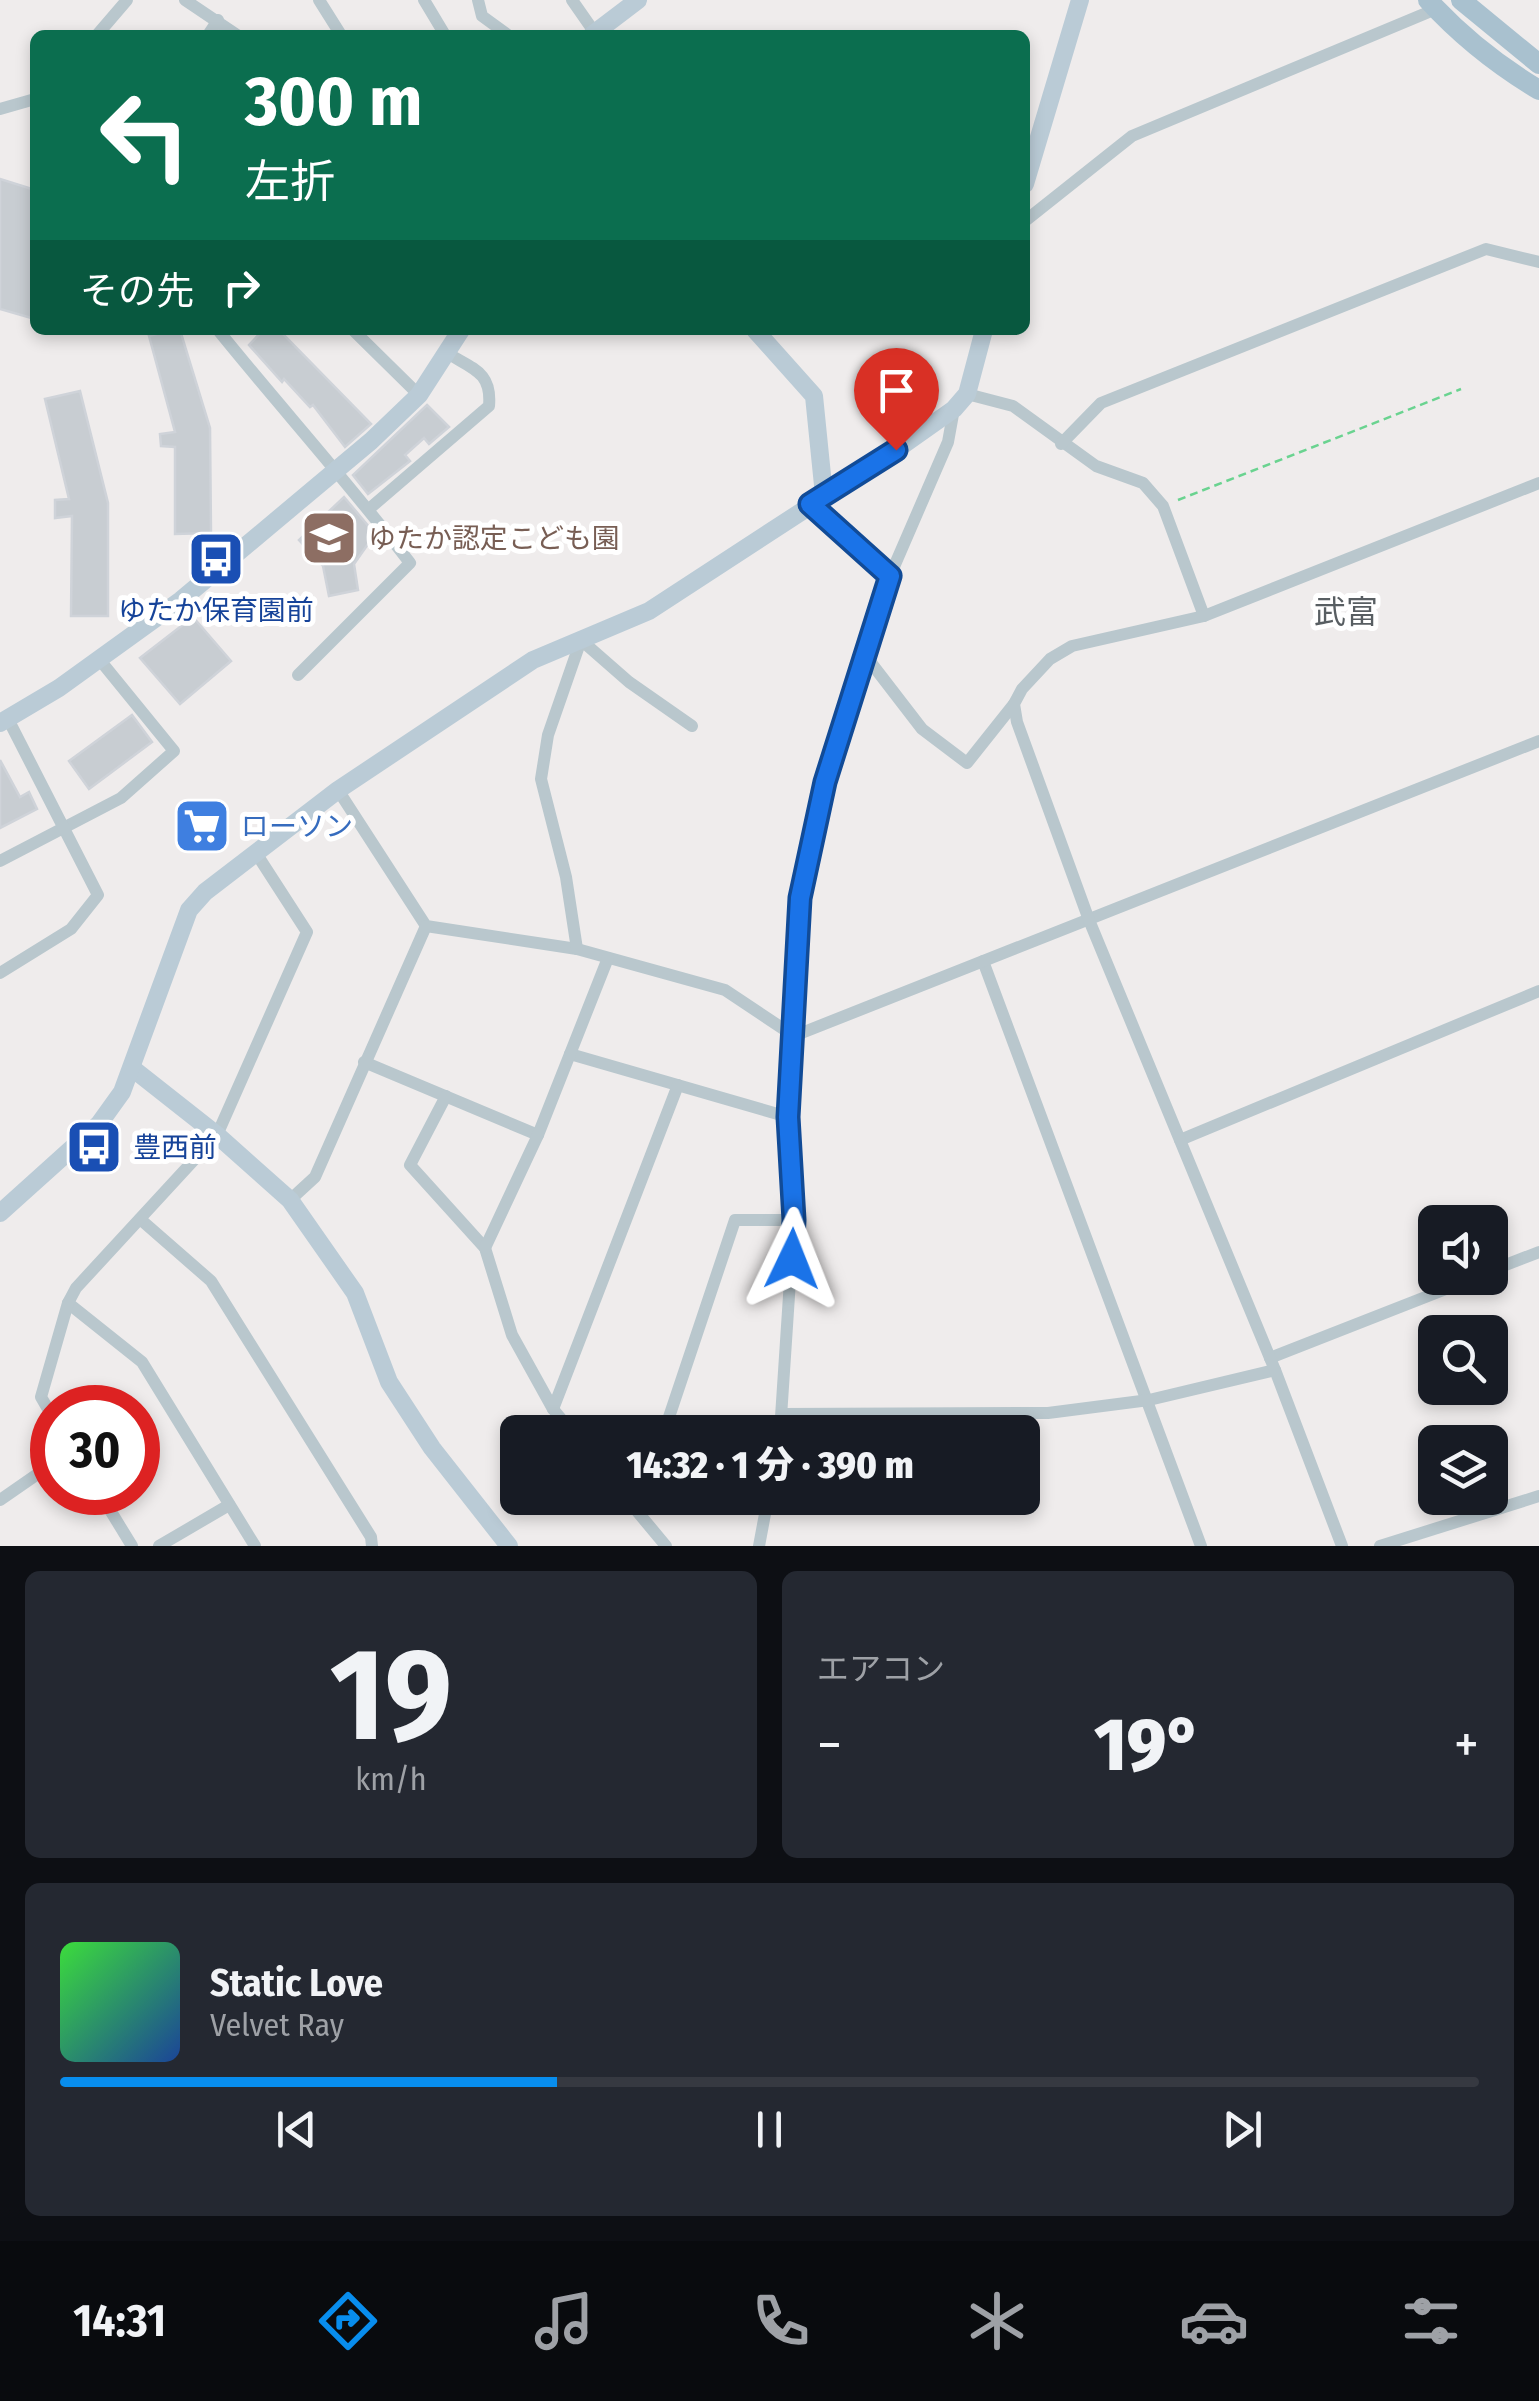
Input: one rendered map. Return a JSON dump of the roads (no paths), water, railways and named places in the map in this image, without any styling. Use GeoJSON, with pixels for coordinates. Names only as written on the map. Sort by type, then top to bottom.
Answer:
{"type":"FeatureCollection","features":[{"type":"Feature","properties":{"kind":"main road"},"geometry":{"type":"LineString","coordinates":[[1460,0],[1539,64]]}},
{"type":"Feature","properties":{"kind":"main road"},"geometry":{"type":"LineString","coordinates":[[1432,4],[1518,77],[1539,90]]}},
{"type":"Feature","properties":{"kind":"street"},"geometry":{"type":"LineString","coordinates":[[101,30],[127,0]]}},
{"type":"Feature","properties":{"kind":"street"},"geometry":{"type":"LineString","coordinates":[[185,0],[231,30]]}},
{"type":"Feature","properties":{"kind":"street"},"geometry":{"type":"LineString","coordinates":[[320,0],[338,30]]}},
{"type":"Feature","properties":{"kind":"street"},"geometry":{"type":"LineString","coordinates":[[424,0],[442,30]]}},
{"type":"Feature","properties":{"kind":"street"},"geometry":{"type":"LineString","coordinates":[[478,0],[482,16],[501,30]]}},
{"type":"Feature","properties":{"kind":"street"},"geometry":{"type":"LineString","coordinates":[[572,0],[591,30]]}},
{"type":"Feature","properties":{"kind":"street"},"geometry":{"type":"LineString","coordinates":[[599,30],[638,0]]}},
{"type":"Feature","properties":{"kind":"street"},"geometry":{"type":"LineString","coordinates":[[1030,167],[1080,0]]}},
{"type":"Feature","properties":{"kind":"street"},"geometry":{"type":"LineString","coordinates":[[1030,217],[1132,136],[1432,4]]}},
{"type":"Feature","properties":{"kind":"street"},"geometry":{"type":"LineString","coordinates":[[211,30],[218,20]]}},
{"type":"Feature","properties":{"kind":"street"},"geometry":{"type":"LineString","coordinates":[[0,110],[30,101]]}},
{"type":"Feature","properties":{"kind":"street"},"geometry":{"type":"LineString","coordinates":[[1061,444],[1101,403],[1486,249],[1539,262]]}},
{"type":"Feature","properties":{"kind":"street"},"geometry":{"type":"LineString","coordinates":[[222,335],[369,509],[410,564],[298,675]]}},
{"type":"Feature","properties":{"kind":"street"},"geometry":{"type":"LineString","coordinates":[[358,335],[419,395]]}},
{"type":"Feature","properties":{"kind":"street"},"geometry":{"type":"LineString","coordinates":[[0,973],[71,929],[98,895],[4,721],[181,600],[372,441],[419,395],[458,335]]}},
{"type":"Feature","properties":{"kind":"street"},"geometry":{"type":"LineString","coordinates":[[759,335],[814,396],[817,500],[890,576]]}},
{"type":"Feature","properties":{"kind":"street"},"geometry":{"type":"LineString","coordinates":[[0,1213],[99,1124],[122,1092],[189,910],[205,892],[338,790],[533,660],[649,611],[954,409],[967,394],[983,335]]}},
{"type":"Feature","properties":{"kind":"street"},"geometry":{"type":"LineString","coordinates":[[369,509],[489,406],[490,388],[484,376],[447,353]]}},
{"type":"Feature","properties":{"kind":"street"},"geometry":{"type":"LineString","coordinates":[[967,394],[1013,406],[1096,466],[1143,483],[1163,506],[1204,616]]}},
{"type":"Feature","properties":{"kind":"street"},"geometry":{"type":"LineString","coordinates":[[954,409],[948,442],[890,576],[825,782],[800,898],[788,1117],[794,1220],[783,1414],[1048,1413],[1149,1400],[1273,1364],[1434,1295]]}},
{"type":"Feature","properties":{"kind":"street"},"geometry":{"type":"LineString","coordinates":[[866,655],[922,728],[967,763],[1014,704],[1022,688],[1050,659],[1072,646],[1204,616],[1539,483]]}},
{"type":"Feature","properties":{"kind":"street"},"geometry":{"type":"LineString","coordinates":[[581,640],[629,682],[692,726]]}},
{"type":"Feature","properties":{"kind":"street"},"geometry":{"type":"LineString","coordinates":[[577,949],[566,876],[541,780],[548,735],[581,640]]}},
{"type":"Feature","properties":{"kind":"street"},"geometry":{"type":"LineString","coordinates":[[0,862],[120,798],[174,751],[99,659]]}},
{"type":"Feature","properties":{"kind":"street"},"geometry":{"type":"LineString","coordinates":[[1014,704],[1017,722],[1089,920],[1273,1364],[1342,1546]]}},
{"type":"Feature","properties":{"kind":"street"},"geometry":{"type":"LineString","coordinates":[[794,1036],[1539,741]]}},
{"type":"Feature","properties":{"kind":"street"},"geometry":{"type":"LineString","coordinates":[[338,790],[426,926],[577,949],[725,990],[794,1036]]}},
{"type":"Feature","properties":{"kind":"street"},"geometry":{"type":"LineString","coordinates":[[45,1385],[68,1303],[76,1288],[217,1134],[307,932],[256,852]]}},
{"type":"Feature","properties":{"kind":"street"},"geometry":{"type":"LineString","coordinates":[[290,1200],[316,1177],[426,926]]}},
{"type":"Feature","properties":{"kind":"street"},"geometry":{"type":"LineString","coordinates":[[484,1248],[538,1135],[608,958]]}},
{"type":"Feature","properties":{"kind":"street"},"geometry":{"type":"LineString","coordinates":[[984,962],[1201,1546]]}},
{"type":"Feature","properties":{"kind":"street"},"geometry":{"type":"LineString","coordinates":[[1180,1140],[1539,992]]}},
{"type":"Feature","properties":{"kind":"street"},"geometry":{"type":"LineString","coordinates":[[570,1054],[788,1117]]}},
{"type":"Feature","properties":{"kind":"street"},"geometry":{"type":"LineString","coordinates":[[364,1062],[538,1135]]}},
{"type":"Feature","properties":{"kind":"street"},"geometry":{"type":"LineString","coordinates":[[132,1068],[217,1134],[290,1200],[354,1292],[389,1382],[432,1448],[509,1546]]}},
{"type":"Feature","properties":{"kind":"street"},"geometry":{"type":"LineString","coordinates":[[553,1409],[678,1085]]}},
{"type":"Feature","properties":{"kind":"street"},"geometry":{"type":"LineString","coordinates":[[446,1096],[410,1165],[484,1248],[512,1335],[558,1415]]}},
{"type":"Feature","properties":{"kind":"street"},"geometry":{"type":"LineString","coordinates":[[140,1219],[211,1281],[310,1435],[371,1538],[372,1546]]}},
{"type":"Feature","properties":{"kind":"street"},"geometry":{"type":"LineString","coordinates":[[670,1415],[736,1220],[794,1220]]}},
{"type":"Feature","properties":{"kind":"street"},"geometry":{"type":"LineString","coordinates":[[1508,1264],[1539,1252]]}},
{"type":"Feature","properties":{"kind":"street"},"geometry":{"type":"LineString","coordinates":[[68,1303],[142,1362],[254,1546]]}},
{"type":"Feature","properties":{"kind":"street"},"geometry":{"type":"LineString","coordinates":[[0,1500],[30,1479]]}},
{"type":"Feature","properties":{"kind":"street"},"geometry":{"type":"LineString","coordinates":[[1380,1546],[1539,1496]]}},
{"type":"Feature","properties":{"kind":"street"},"geometry":{"type":"LineString","coordinates":[[159,1546],[229,1505]]}},
{"type":"Feature","properties":{"kind":"street"},"geometry":{"type":"LineString","coordinates":[[113,1515],[132,1546]]}},
{"type":"Feature","properties":{"kind":"street"},"geometry":{"type":"LineString","coordinates":[[640,1515],[666,1546]]}},
{"type":"Feature","properties":{"kind":"street"},"geometry":{"type":"LineString","coordinates":[[759,1546],[765,1515]]}},
{"type":"Feature","properties":{"kind":"place","name":"ゆたか認定こども園"},"geometry":{"type":"Point","coordinates":[329,538]}},
{"type":"Feature","properties":{"kind":"place","name":"ゆたか保育園前"},"geometry":{"type":"Point","coordinates":[216,559]}},
{"type":"Feature","properties":{"kind":"place","name":"ローソン"},"geometry":{"type":"Point","coordinates":[202,826]}},
{"type":"Feature","properties":{"kind":"place","name":"豊西前"},"geometry":{"type":"Point","coordinates":[94,1147]}},
{"type":"Feature","properties":{"kind":"district","name":"武富"},"geometry":{"type":"Point","coordinates":[1346,612]}}]}
